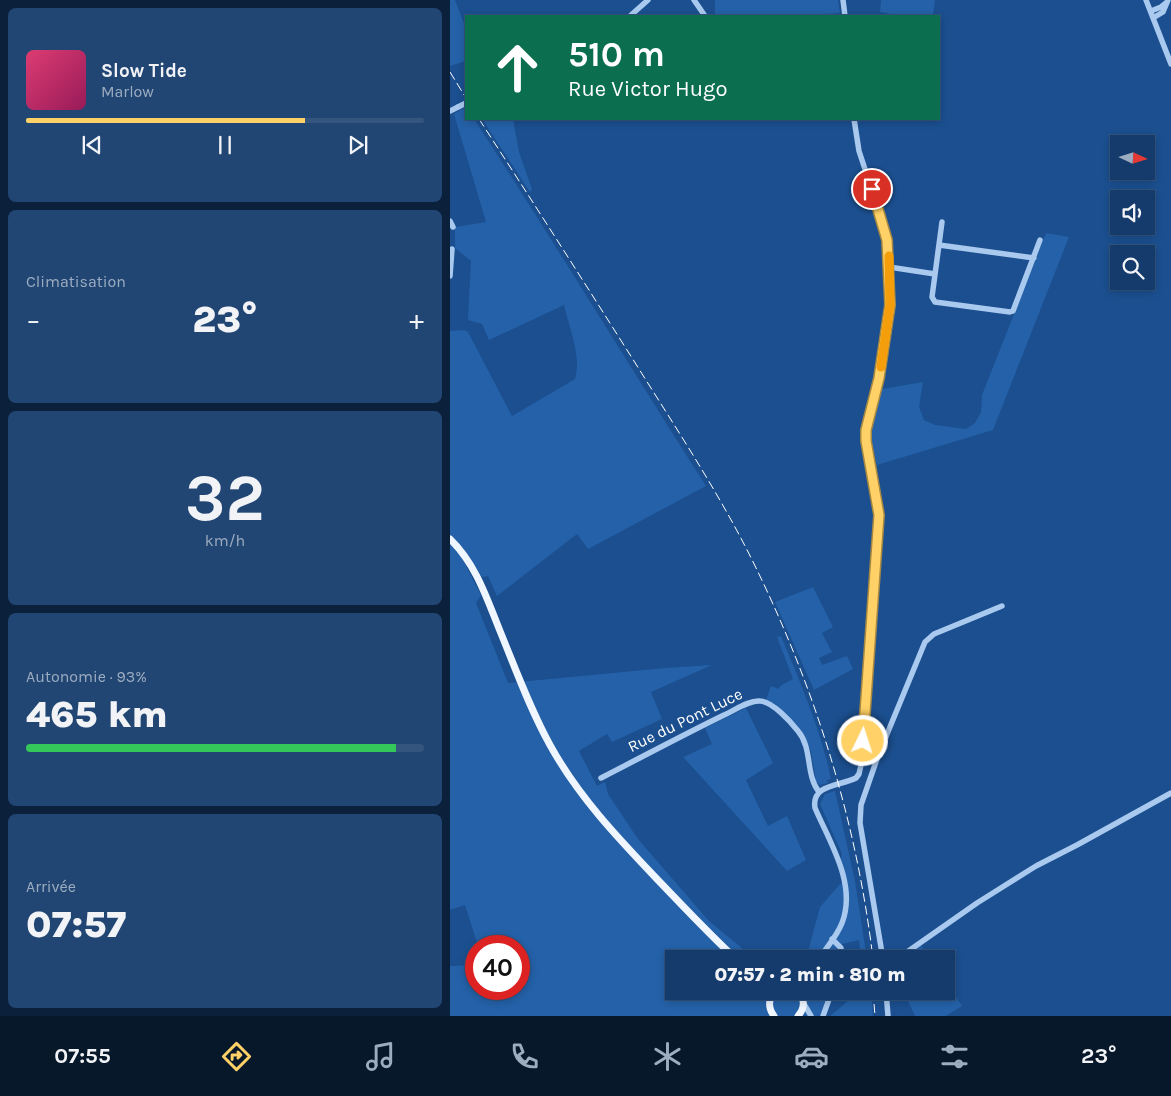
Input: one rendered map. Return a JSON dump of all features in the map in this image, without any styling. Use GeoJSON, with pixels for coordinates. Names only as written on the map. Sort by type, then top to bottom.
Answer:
{"type":"FeatureCollection","features":[{"type":"Feature","properties":{"kind":"main road"},"geometry":{"type":"LineString","coordinates":[[450,539],[467,559],[480,583],[531,707],[551,746],[570,777],[620,840],[727,950]]}},
{"type":"Feature","properties":{"kind":"main road"},"geometry":{"type":"LineString","coordinates":[[770,1000],[770,1009],[774,1016]]}},
{"type":"Feature","properties":{"kind":"main road"},"geometry":{"type":"LineString","coordinates":[[798,1016],[802,1011],[801,1000]]}},
{"type":"Feature","properties":{"kind":"street"},"geometry":{"type":"LineString","coordinates":[[631,15],[648,0]]}},
{"type":"Feature","properties":{"kind":"street"},"geometry":{"type":"LineString","coordinates":[[694,0],[704,15]]}},
{"type":"Feature","properties":{"kind":"street"},"geometry":{"type":"LineString","coordinates":[[843,0],[845,15]]}},
{"type":"Feature","properties":{"kind":"street"},"geometry":{"type":"LineString","coordinates":[[1146,0],[1171,64]]}},
{"type":"Feature","properties":{"kind":"street"},"geometry":{"type":"LineString","coordinates":[[1150,11],[1161,7],[1168,0]]}},
{"type":"Feature","properties":{"kind":"street"},"geometry":{"type":"LineString","coordinates":[[1153,18],[1165,10],[1168,0]]}},
{"type":"Feature","properties":{"kind":"street"},"geometry":{"type":"LineString","coordinates":[[450,111],[465,104]]}},
{"type":"Feature","properties":{"kind":"street"},"geometry":{"type":"LineString","coordinates":[[825,950],[840,926],[844,915],[846,892],[839,862],[815,808],[815,799],[819,792],[825,788],[851,780],[857,776],[862,762],[879,524],[878,502],[866,437],[867,423],[882,362],[889,310],[889,267],[886,230],[860,151],[854,120]]}},
{"type":"Feature","properties":{"kind":"street"},"geometry":{"type":"LineString","coordinates":[[942,222],[932,297],[934,302],[1012,312],[1040,240]]}},
{"type":"Feature","properties":{"kind":"street"},"geometry":{"type":"LineString","coordinates":[[939,246],[1034,258]]}},
{"type":"Feature","properties":{"kind":"street"},"geometry":{"type":"LineString","coordinates":[[450,276],[451,249]]}},
{"type":"Feature","properties":{"kind":"street"},"geometry":{"type":"LineString","coordinates":[[889,267],[935,274]]}},
{"type":"Feature","properties":{"kind":"street"},"geometry":{"type":"LineString","coordinates":[[881,950],[860,823],[860,809],[869,783],[925,642],[934,634],[1002,606]]}},
{"type":"Feature","properties":{"kind":"street","name":"Rue du Pont Luce"},"geometry":{"type":"LineString","coordinates":[[601,778],[714,720],[752,702],[760,701],[767,703],[780,713],[802,736],[807,748],[813,781],[819,792]]}},
{"type":"Feature","properties":{"kind":"street"},"geometry":{"type":"LineString","coordinates":[[857,776],[869,783]]}},
{"type":"Feature","properties":{"kind":"street"},"geometry":{"type":"LineString","coordinates":[[910,950],[1027,871],[1171,793]]}},
{"type":"Feature","properties":{"kind":"street"},"geometry":{"type":"LineString","coordinates":[[832,939],[841,950]]}},
{"type":"Feature","properties":{"kind":"street"},"geometry":{"type":"LineString","coordinates":[[803,1000],[811,1016]]}},
{"type":"Feature","properties":{"kind":"street"},"geometry":{"type":"LineString","coordinates":[[823,1016],[829,1000]]}},
{"type":"Feature","properties":{"kind":"street"},"geometry":{"type":"LineString","coordinates":[[887,1000],[888,1016]]}},
{"type":"Feature","properties":{"kind":"shaded area"},"geometry":{"type":"Polygon","coordinates":[[[450,0],[455,0],[465,26],[465,61],[450,66],[450,0]]]}},
{"type":"Feature","properties":{"kind":"shaded area"},"geometry":{"type":"Polygon","coordinates":[[[715,0],[838,0],[840,13],[815,15],[715,15],[715,0]]]}},
{"type":"Feature","properties":{"kind":"shaded area"},"geometry":{"type":"Polygon","coordinates":[[[881,0],[935,0],[933,15],[896,15],[880,12],[881,0]]]}},
{"type":"Feature","properties":{"kind":"shaded area"},"geometry":{"type":"Polygon","coordinates":[[[465,108],[465,120],[475,120],[706,486],[588,549],[577,534],[497,596],[488,576],[482,577],[467,554],[450,534],[450,331],[464,330],[468,332],[512,416],[575,379],[577,361],[564,305],[489,340],[482,324],[468,320],[471,261],[455,248],[455,227],[486,222],[454,114],[465,108]]]}},
{"type":"Feature","properties":{"kind":"shaded area"},"geometry":{"type":"Polygon","coordinates":[[[483,120],[513,120],[519,152],[532,189],[530,192],[483,120]]]}},
{"type":"Feature","properties":{"kind":"shaded area"},"geometry":{"type":"Polygon","coordinates":[[[1046,233],[1069,237],[993,430],[877,465],[871,438],[871,424],[882,389],[923,382],[919,407],[924,420],[935,425],[966,429],[975,423],[981,412],[982,395],[1046,233]]]}},
{"type":"Feature","properties":{"kind":"shaded area"},"geometry":{"type":"Polygon","coordinates":[[[450,544],[462,558],[481,595],[476,603],[508,683],[712,665],[651,692],[662,719],[612,742],[607,734],[579,751],[597,786],[605,782],[608,794],[638,839],[709,921],[744,950],[665,950],[665,1000],[826,1000],[820,1016],[450,1016],[450,966],[465,965],[465,1000],[530,1000],[530,935],[475,935],[465,905],[450,910],[450,544]]]}},
{"type":"Feature","properties":{"kind":"shaded area"},"geometry":{"type":"Polygon","coordinates":[[[813,587],[833,627],[822,633],[832,652],[819,658],[822,665],[847,656],[853,669],[814,690],[775,602],[813,587]]]}},
{"type":"Feature","properties":{"kind":"shaded area"},"geometry":{"type":"Polygon","coordinates":[[[781,636],[822,742],[831,779],[827,780],[828,783],[819,785],[816,781],[811,751],[805,738],[766,700],[771,686],[779,689],[780,686],[793,679],[777,637],[781,636]]]}},
{"type":"Feature","properties":{"kind":"shaded area"},"geometry":{"type":"Polygon","coordinates":[[[746,708],[773,763],[746,780],[768,826],[787,816],[806,860],[787,871],[683,757],[712,744],[705,728],[746,708]]]}},
{"type":"Feature","properties":{"kind":"shaded area"},"geometry":{"type":"Polygon","coordinates":[[[835,791],[855,881],[866,950],[860,950],[859,940],[842,944],[840,950],[808,950],[820,907],[841,883],[847,880],[840,861],[842,854],[820,804],[825,794],[835,791]]]}},
{"type":"Feature","properties":{"kind":"shaded area"},"geometry":{"type":"Polygon","coordinates":[[[921,945],[924,950],[914,950],[921,945]]]}},
{"type":"Feature","properties":{"kind":"shaded area"},"geometry":{"type":"Polygon","coordinates":[[[955,996],[962,1006],[946,1016],[915,1016],[908,1001],[955,1000],[955,996]]]}},
{"type":"Feature","properties":{"kind":"shaded area"},"geometry":{"type":"Polygon","coordinates":[[[849,1000],[872,1000],[873,1016],[830,1016],[849,1000]]]}},
{"type":"Feature","properties":{"kind":"railway"},"geometry":{"type":"LineString","coordinates":[[450,72],[465,96]]}},
{"type":"Feature","properties":{"kind":"railway"},"geometry":{"type":"LineString","coordinates":[[480,120],[686,444],[731,520],[758,572],[799,665],[832,761],[857,859],[872,950]]}},
{"type":"Feature","properties":{"kind":"railway"},"geometry":{"type":"LineString","coordinates":[[874,1000],[875,1016]]}},
{"type":"Feature","properties":{"kind":"slow traffic"},"geometry":{"type":"LineString","coordinates":[[881,367],[890,305],[889,256]]}},
{"type":"Feature","properties":{"kind":"route"},"geometry":{"type":"LineString","coordinates":[[863,741],[879,515],[866,441],[866,430],[882,362],[890,298],[889,254],[886,230],[872,189]]}}]}
